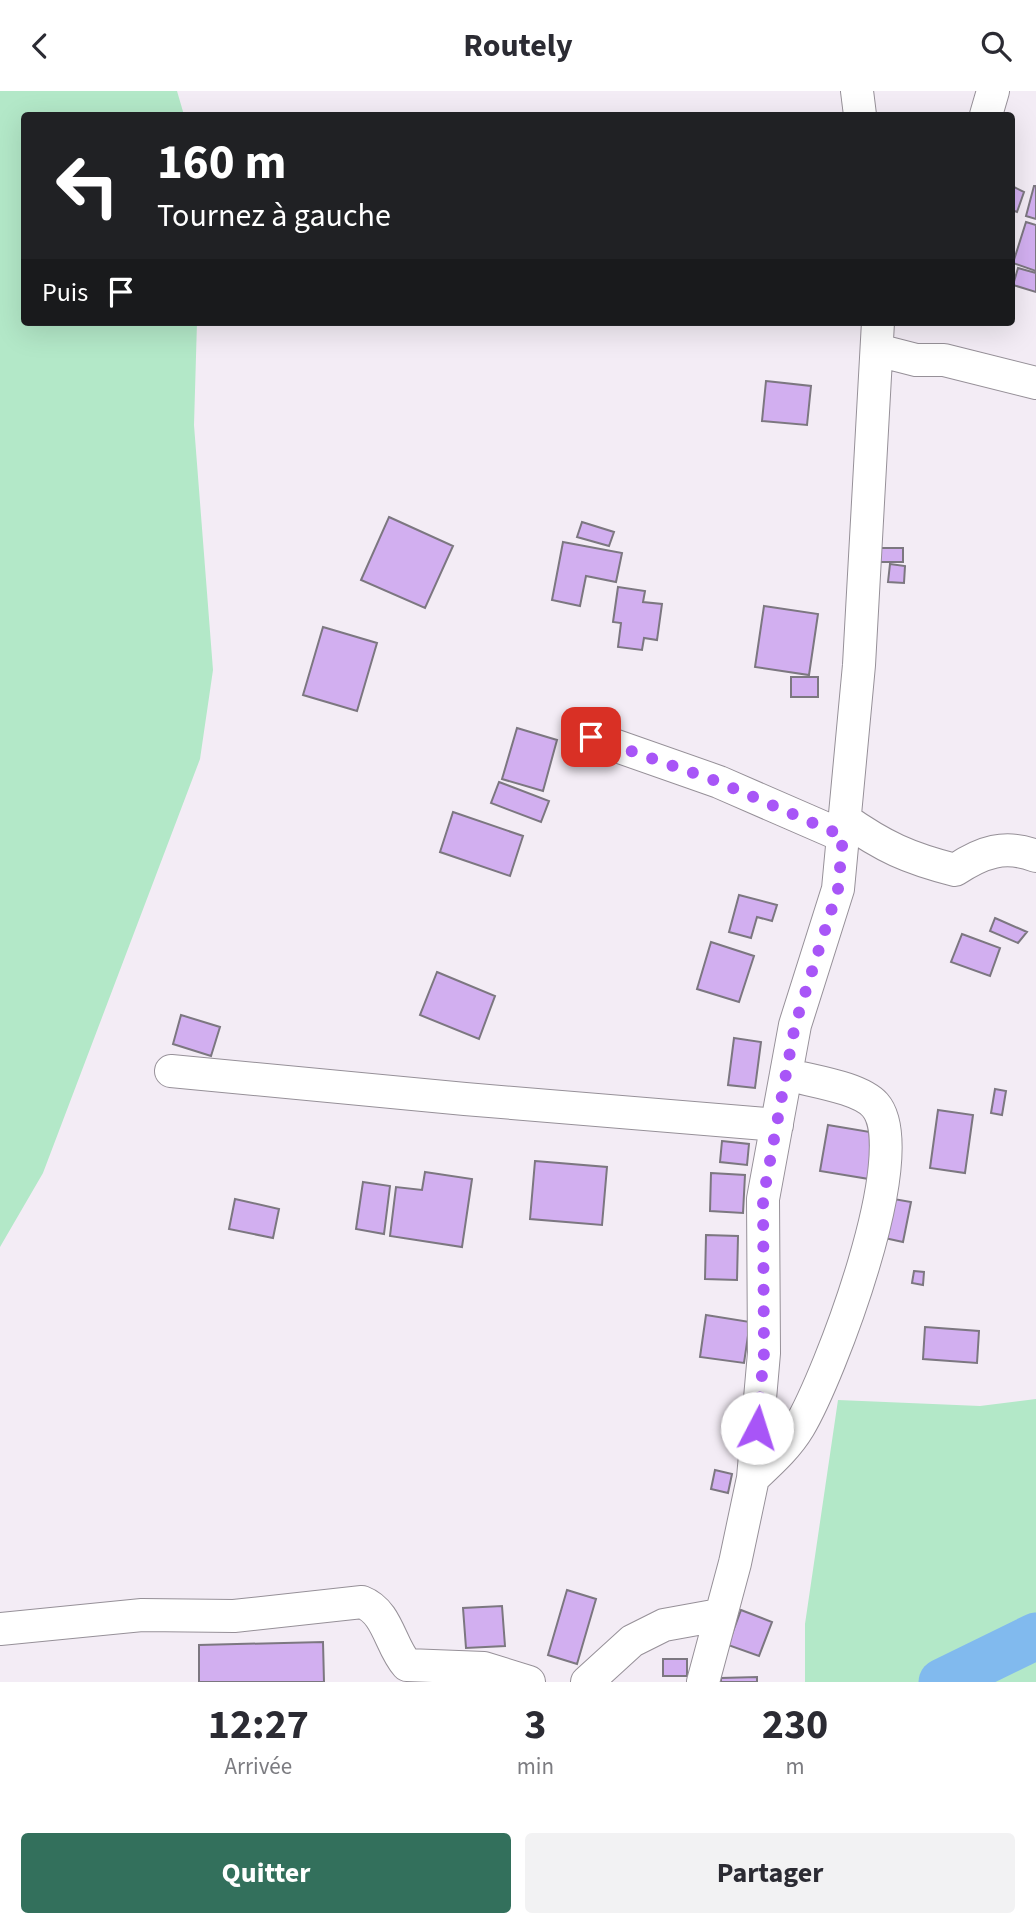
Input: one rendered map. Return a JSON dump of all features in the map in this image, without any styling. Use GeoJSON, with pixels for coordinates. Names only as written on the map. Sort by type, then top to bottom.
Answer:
{"type":"FeatureCollection","features":[{"type":"Feature","properties":{"kind":"street"},"geometry":{"type":"LineString","coordinates":[[856,91],[860,112]]}},
{"type":"Feature","properties":{"kind":"street"},"geometry":{"type":"LineString","coordinates":[[987,112],[993,91]]}},
{"type":"Feature","properties":{"kind":"street"},"geometry":{"type":"LineString","coordinates":[[703,1682],[735,1563],[753,1478],[764,1353],[763,1199],[795,1025],[838,889],[859,665],[877,336],[916,360],[943,360],[1036,383]]}},
{"type":"Feature","properties":{"kind":"street"},"geometry":{"type":"LineString","coordinates":[[591,737],[844,828],[911,859],[955,870],[975,857],[1001,849],[1016,849],[1036,856]]}},
{"type":"Feature","properties":{"kind":"street"},"geometry":{"type":"LineString","coordinates":[[171,1071],[478,1101],[777,1125]]}},
{"type":"Feature","properties":{"kind":"street"},"geometry":{"type":"LineString","coordinates":[[753,1478],[781,1451],[799,1426],[844,1325],[866,1258],[883,1184],[885,1123],[877,1107],[864,1095],[786,1074]]}},
{"type":"Feature","properties":{"kind":"street"},"geometry":{"type":"LineString","coordinates":[[0,1629],[142,1615],[234,1616],[362,1602],[371,1605],[407,1665],[484,1668],[529,1682]]}},
{"type":"Feature","properties":{"kind":"street"},"geometry":{"type":"LineString","coordinates":[[587,1682],[632,1641],[664,1626],[719,1615]]}},
{"type":"Feature","properties":{"kind":"green space"},"geometry":{"type":"Polygon","coordinates":[[[0,91],[177,91],[183,112],[21,112],[21,326],[197,326],[194,425],[213,670],[200,759],[43,1173],[0,1247],[0,91]]]}},
{"type":"Feature","properties":{"kind":"green space"},"geometry":{"type":"Polygon","coordinates":[[[1036,1399],[1036,1682],[805,1682],[805,1624],[838,1400],[980,1406],[1036,1399]]]}},
{"type":"Feature","properties":{"kind":"building"},"geometry":{"type":"Polygon","coordinates":[[[1036,186],[1036,219],[1026,216],[1036,186]]]}},
{"type":"Feature","properties":{"kind":"building"},"geometry":{"type":"Polygon","coordinates":[[[1015,188],[1024,192],[1017,212],[1015,211],[1015,188]]]}},
{"type":"Feature","properties":{"kind":"building"},"geometry":{"type":"Polygon","coordinates":[[[1026,222],[1036,225],[1036,271],[1015,264],[1026,222]]]}},
{"type":"Feature","properties":{"kind":"building"},"geometry":{"type":"Polygon","coordinates":[[[1018,268],[1036,273],[1036,292],[1015,286],[1018,268]]]}},
{"type":"Feature","properties":{"kind":"building"},"geometry":{"type":"Polygon","coordinates":[[[766,381],[811,386],[807,425],[762,421],[766,381]]]}},
{"type":"Feature","properties":{"kind":"building"},"geometry":{"type":"Polygon","coordinates":[[[389,517],[453,546],[425,608],[361,580],[389,517]]]}},
{"type":"Feature","properties":{"kind":"building"},"geometry":{"type":"Polygon","coordinates":[[[582,522],[614,532],[609,546],[577,537],[582,522]]]}},
{"type":"Feature","properties":{"kind":"building"},"geometry":{"type":"Polygon","coordinates":[[[563,542],[622,553],[616,582],[586,576],[580,606],[552,600],[563,542]]]}},
{"type":"Feature","properties":{"kind":"building"},"geometry":{"type":"Polygon","coordinates":[[[876,548],[903,548],[903,562],[876,562],[876,548]]]}},
{"type":"Feature","properties":{"kind":"building"},"geometry":{"type":"Polygon","coordinates":[[[890,564],[905,566],[904,583],[888,582],[890,564]]]}},
{"type":"Feature","properties":{"kind":"building"},"geometry":{"type":"Polygon","coordinates":[[[618,587],[645,591],[643,602],[662,604],[657,640],[644,638],[642,650],[618,647],[621,623],[613,622],[618,587]]]}},
{"type":"Feature","properties":{"kind":"building"},"geometry":{"type":"Polygon","coordinates":[[[764,606],[818,614],[809,675],[755,667],[764,606]]]}},
{"type":"Feature","properties":{"kind":"building"},"geometry":{"type":"Polygon","coordinates":[[[323,627],[377,643],[357,711],[303,695],[323,627]]]}},
{"type":"Feature","properties":{"kind":"building"},"geometry":{"type":"Polygon","coordinates":[[[791,677],[818,677],[818,697],[791,697],[791,677]]]}},
{"type":"Feature","properties":{"kind":"building"},"geometry":{"type":"Polygon","coordinates":[[[517,728],[557,740],[543,791],[502,779],[517,728]]]}},
{"type":"Feature","properties":{"kind":"building"},"geometry":{"type":"Polygon","coordinates":[[[499,782],[549,801],[541,822],[491,803],[499,782]]]}},
{"type":"Feature","properties":{"kind":"building"},"geometry":{"type":"Polygon","coordinates":[[[453,812],[523,836],[510,876],[440,852],[453,812]]]}},
{"type":"Feature","properties":{"kind":"building"},"geometry":{"type":"Polygon","coordinates":[[[739,895],[777,905],[772,921],[757,917],[751,938],[729,932],[739,895]]]}},
{"type":"Feature","properties":{"kind":"building"},"geometry":{"type":"Polygon","coordinates":[[[995,918],[1027,932],[1018,943],[990,931],[995,918]]]}},
{"type":"Feature","properties":{"kind":"building"},"geometry":{"type":"Polygon","coordinates":[[[962,934],[1000,948],[990,976],[951,962],[962,934]]]}},
{"type":"Feature","properties":{"kind":"building"},"geometry":{"type":"Polygon","coordinates":[[[711,942],[754,956],[739,1002],[697,989],[711,942]]]}},
{"type":"Feature","properties":{"kind":"building"},"geometry":{"type":"Polygon","coordinates":[[[437,972],[495,996],[479,1039],[420,1015],[437,972]]]}},
{"type":"Feature","properties":{"kind":"building"},"geometry":{"type":"Polygon","coordinates":[[[181,1015],[220,1027],[211,1056],[173,1044],[181,1015]]]}},
{"type":"Feature","properties":{"kind":"building"},"geometry":{"type":"Polygon","coordinates":[[[734,1038],[761,1042],[755,1088],[728,1085],[734,1038]]]}},
{"type":"Feature","properties":{"kind":"building"},"geometry":{"type":"Polygon","coordinates":[[[995,1089],[1006,1091],[1002,1115],[991,1113],[995,1089]]]}},
{"type":"Feature","properties":{"kind":"building"},"geometry":{"type":"Polygon","coordinates":[[[938,1110],[973,1115],[965,1173],[930,1168],[938,1110]]]}},
{"type":"Feature","properties":{"kind":"building"},"geometry":{"type":"Polygon","coordinates":[[[828,1125],[876,1133],[869,1179],[820,1171],[828,1125]]]}},
{"type":"Feature","properties":{"kind":"building"},"geometry":{"type":"Polygon","coordinates":[[[722,1141],[749,1144],[747,1165],[720,1162],[722,1141]]]}},
{"type":"Feature","properties":{"kind":"building"},"geometry":{"type":"Polygon","coordinates":[[[535,1161],[607,1167],[602,1225],[530,1219],[535,1161]]]}},
{"type":"Feature","properties":{"kind":"building"},"geometry":{"type":"Polygon","coordinates":[[[425,1172],[472,1179],[462,1247],[390,1236],[396,1187],[422,1190],[425,1172]]]}},
{"type":"Feature","properties":{"kind":"building"},"geometry":{"type":"Polygon","coordinates":[[[711,1173],[745,1175],[743,1213],[710,1211],[711,1173]]]}},
{"type":"Feature","properties":{"kind":"building"},"geometry":{"type":"Polygon","coordinates":[[[363,1182],[390,1186],[384,1234],[356,1229],[363,1182]]]}},
{"type":"Feature","properties":{"kind":"building"},"geometry":{"type":"Polygon","coordinates":[[[888,1198],[911,1202],[903,1242],[880,1237],[888,1198]]]}},
{"type":"Feature","properties":{"kind":"building"},"geometry":{"type":"Polygon","coordinates":[[[235,1199],[279,1209],[273,1238],[229,1229],[235,1199]]]}},
{"type":"Feature","properties":{"kind":"building"},"geometry":{"type":"Polygon","coordinates":[[[706,1235],[738,1236],[737,1280],[705,1279],[706,1235]]]}},
{"type":"Feature","properties":{"kind":"building"},"geometry":{"type":"Polygon","coordinates":[[[914,1271],[924,1272],[923,1285],[912,1283],[914,1271]]]}},
{"type":"Feature","properties":{"kind":"building"},"geometry":{"type":"Polygon","coordinates":[[[706,1315],[750,1322],[744,1363],[700,1357],[706,1315]]]}},
{"type":"Feature","properties":{"kind":"building"},"geometry":{"type":"Polygon","coordinates":[[[925,1327],[979,1331],[977,1363],[923,1359],[925,1327]]]}},
{"type":"Feature","properties":{"kind":"building"},"geometry":{"type":"Polygon","coordinates":[[[715,1470],[732,1474],[728,1493],[711,1489],[715,1470]]]}},
{"type":"Feature","properties":{"kind":"building"},"geometry":{"type":"Polygon","coordinates":[[[567,1590],[596,1599],[577,1664],[548,1655],[567,1590]]]}},
{"type":"Feature","properties":{"kind":"building"},"geometry":{"type":"Polygon","coordinates":[[[502,1606],[505,1646],[466,1648],[463,1608],[502,1606]]]}},
{"type":"Feature","properties":{"kind":"building"},"geometry":{"type":"Polygon","coordinates":[[[741,1610],[772,1622],[759,1656],[728,1645],[741,1610]]]}},
{"type":"Feature","properties":{"kind":"building"},"geometry":{"type":"Polygon","coordinates":[[[323,1642],[324,1682],[199,1682],[199,1645],[323,1642]]]}},
{"type":"Feature","properties":{"kind":"building"},"geometry":{"type":"Polygon","coordinates":[[[663,1659],[687,1659],[687,1676],[663,1676],[663,1659]]]}},
{"type":"Feature","properties":{"kind":"building"},"geometry":{"type":"Polygon","coordinates":[[[757,1677],[757,1682],[721,1682],[721,1678],[757,1677]]]}},
{"type":"Feature","properties":{"kind":"waterway"},"geometry":{"type":"LineString","coordinates":[[942,1682],[1036,1636]]}},
{"type":"Feature","properties":{"kind":"route"},"geometry":{"type":"LineString","coordinates":[[591,737],[719,782],[843,836],[838,889],[795,1025],[763,1199],[764,1353],[757,1428]]}}]}
